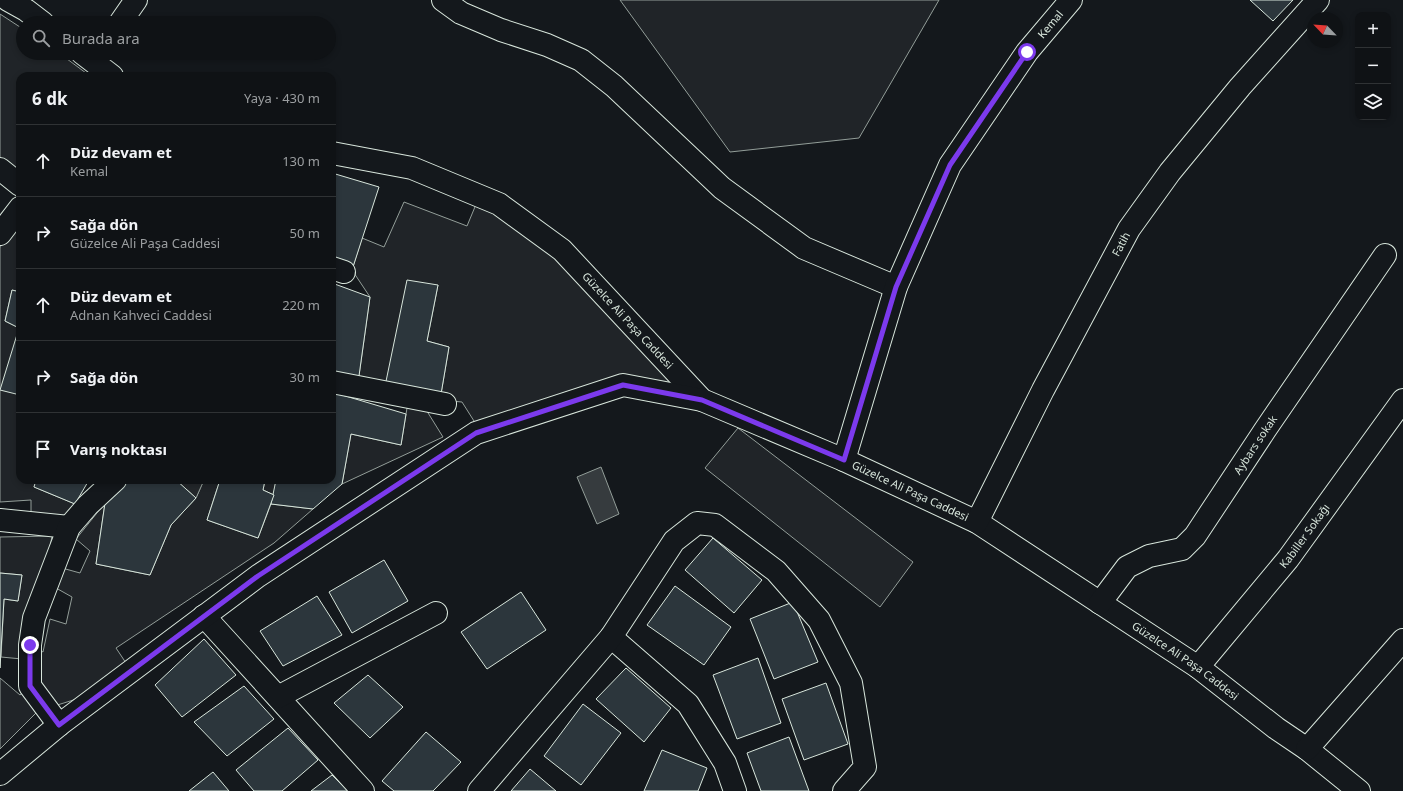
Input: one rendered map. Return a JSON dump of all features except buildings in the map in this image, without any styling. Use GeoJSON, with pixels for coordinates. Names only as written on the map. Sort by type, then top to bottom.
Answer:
{"type":"FeatureCollection","features":[{"type":"Feature","properties":{"kind":"street"},"geometry":{"type":"LineString","coordinates":[[8,0],[34,16]]}},
{"type":"Feature","properties":{"kind":"street"},"geometry":{"type":"LineString","coordinates":[[125,16],[136,0]]}},
{"type":"Feature","properties":{"kind":"street"},"geometry":{"type":"LineString","coordinates":[[443,0],[461,13],[502,30],[546,44],[582,60],[614,86],[722,188],[804,248],[896,287]]}},
{"type":"Feature","properties":{"kind":"street","name":"Kemal"},"geometry":{"type":"LineString","coordinates":[[844,460],[896,287],[950,165],[1027,52],[1071,0]]}},
{"type":"Feature","properties":{"kind":"street","name":"Fatih"},"geometry":{"type":"LineString","coordinates":[[977,522],[1043,390],[1129,228],[1170,172],[1230,99],[1318,0]]}},
{"type":"Feature","properties":{"kind":"street"},"geometry":{"type":"LineString","coordinates":[[95,60],[108,72]]}},
{"type":"Feature","properties":{"kind":"street","name":"Güzelce Ali Paşa Caddesi"},"geometry":{"type":"LineString","coordinates":[[336,154],[412,168],[499,204],[562,250],[702,400],[844,460],[977,522],[1198,666],[1276,728],[1307,749],[1359,791]]}},
{"type":"Feature","properties":{"kind":"street"},"geometry":{"type":"LineString","coordinates":[[0,169],[16,182]]}},
{"type":"Feature","properties":{"kind":"street"},"geometry":{"type":"LineString","coordinates":[[0,234],[16,213]]}},
{"type":"Feature","properties":{"kind":"street","name":"Aybars sokak"},"geometry":{"type":"LineString","coordinates":[[1100,603],[1127,567],[1149,556],[1182,549],[1195,536],[1265,430],[1385,255]]}},
{"type":"Feature","properties":{"kind":"street"},"geometry":{"type":"LineString","coordinates":[[336,383],[445,404]]}},
{"type":"Feature","properties":{"kind":"street"},"geometry":{"type":"LineString","coordinates":[[0,774],[59,725],[258,576],[476,433],[623,385],[702,400]]}},
{"type":"Feature","properties":{"kind":"street","name":"Kabiller Sokağı"},"geometry":{"type":"LineString","coordinates":[[1198,666],[1288,559],[1403,400]]}},
{"type":"Feature","properties":{"kind":"street"},"geometry":{"type":"LineString","coordinates":[[59,725],[30,686],[30,645],[34,618],[69,527],[88,505],[111,484]]}},
{"type":"Feature","properties":{"kind":"street"},"geometry":{"type":"LineString","coordinates":[[0,520],[69,527]]}},
{"type":"Feature","properties":{"kind":"street"},"geometry":{"type":"LineString","coordinates":[[478,791],[611,637],[674,541],[697,523],[715,525],[776,570],[818,620],[850,683],[865,768],[844,791]]}},
{"type":"Feature","properties":{"kind":"street"},"geometry":{"type":"LineString","coordinates":[[278,697],[436,612]]}},
{"type":"Feature","properties":{"kind":"street"},"geometry":{"type":"LineString","coordinates":[[204,616],[363,791]]}},
{"type":"Feature","properties":{"kind":"street"},"geometry":{"type":"LineString","coordinates":[[611,637],[688,704],[725,764],[735,791]]}},
{"type":"Feature","properties":{"kind":"street"},"geometry":{"type":"LineString","coordinates":[[1307,749],[1403,640]]}},
{"type":"Feature","properties":{"kind":"shaded area"},"geometry":{"type":"Polygon","coordinates":[[[620,0],[939,0],[859,138],[730,152],[620,0]]]}},
{"type":"Feature","properties":{"kind":"shaded area"},"geometry":{"type":"Polygon","coordinates":[[[0,14],[16,24],[16,60],[68,60],[85,72],[16,72],[16,170],[0,160],[0,14]]]}},
{"type":"Feature","properties":{"kind":"shaded area"},"geometry":{"type":"Polygon","coordinates":[[[404,202],[467,226],[477,202],[534,239],[603,303],[671,377],[668,386],[477,429],[474,421],[462,402],[440,400],[449,347],[427,341],[438,285],[384,391],[358,383],[370,297],[352,270],[362,238],[384,247],[404,202]]]}},
{"type":"Feature","properties":{"kind":"shaded area"},"geometry":{"type":"Polygon","coordinates":[[[16,224],[16,291],[12,290],[5,321],[16,326],[16,484],[35,484],[34,487],[75,504],[71,514],[31,522],[31,500],[0,502],[1,243],[16,224]]]}},
{"type":"Feature","properties":{"kind":"shaded area"},"geometry":{"type":"Polygon","coordinates":[[[407,408],[425,408],[443,437],[342,484],[351,434],[401,445],[407,408]]]}},
{"type":"Feature","properties":{"kind":"shaded area"},"geometry":{"type":"Polygon","coordinates":[[[738,428],[913,562],[880,607],[705,468],[738,428]]]}},
{"type":"Feature","properties":{"kind":"shaded area"},"geometry":{"type":"Polygon","coordinates":[[[601,467],[619,514],[597,524],[577,477],[601,467]]]}},
{"type":"Feature","properties":{"kind":"shaded area"},"geometry":{"type":"Polygon","coordinates":[[[180,484],[202,484],[196,498],[180,484]]]}},
{"type":"Feature","properties":{"kind":"shaded area"},"geometry":{"type":"Polygon","coordinates":[[[202,484],[219,484],[207,520],[258,538],[271,504],[313,509],[274,543],[116,648],[128,666],[96,693],[38,711],[0,749],[0,678],[20,695],[31,686],[22,659],[1,657],[4,599],[18,601],[22,575],[0,573],[0,537],[52,536],[46,568],[25,642],[43,652],[50,619],[66,624],[72,597],[56,588],[62,568],[80,573],[90,551],[76,539],[105,503],[96,564],[150,575],[171,525],[196,498],[202,484]]]}},
{"type":"Feature","properties":{"kind":"shaded area"},"geometry":{"type":"Polygon","coordinates":[[[264,484],[275,484],[274,495],[263,490],[264,484]]]}},
{"type":"Feature","properties":{"kind":"route"},"geometry":{"type":"LineString","coordinates":[[30,645],[30,686],[59,725],[258,576],[476,433],[623,385],[702,400],[844,460],[896,287],[950,165],[1027,52]]}}]}
